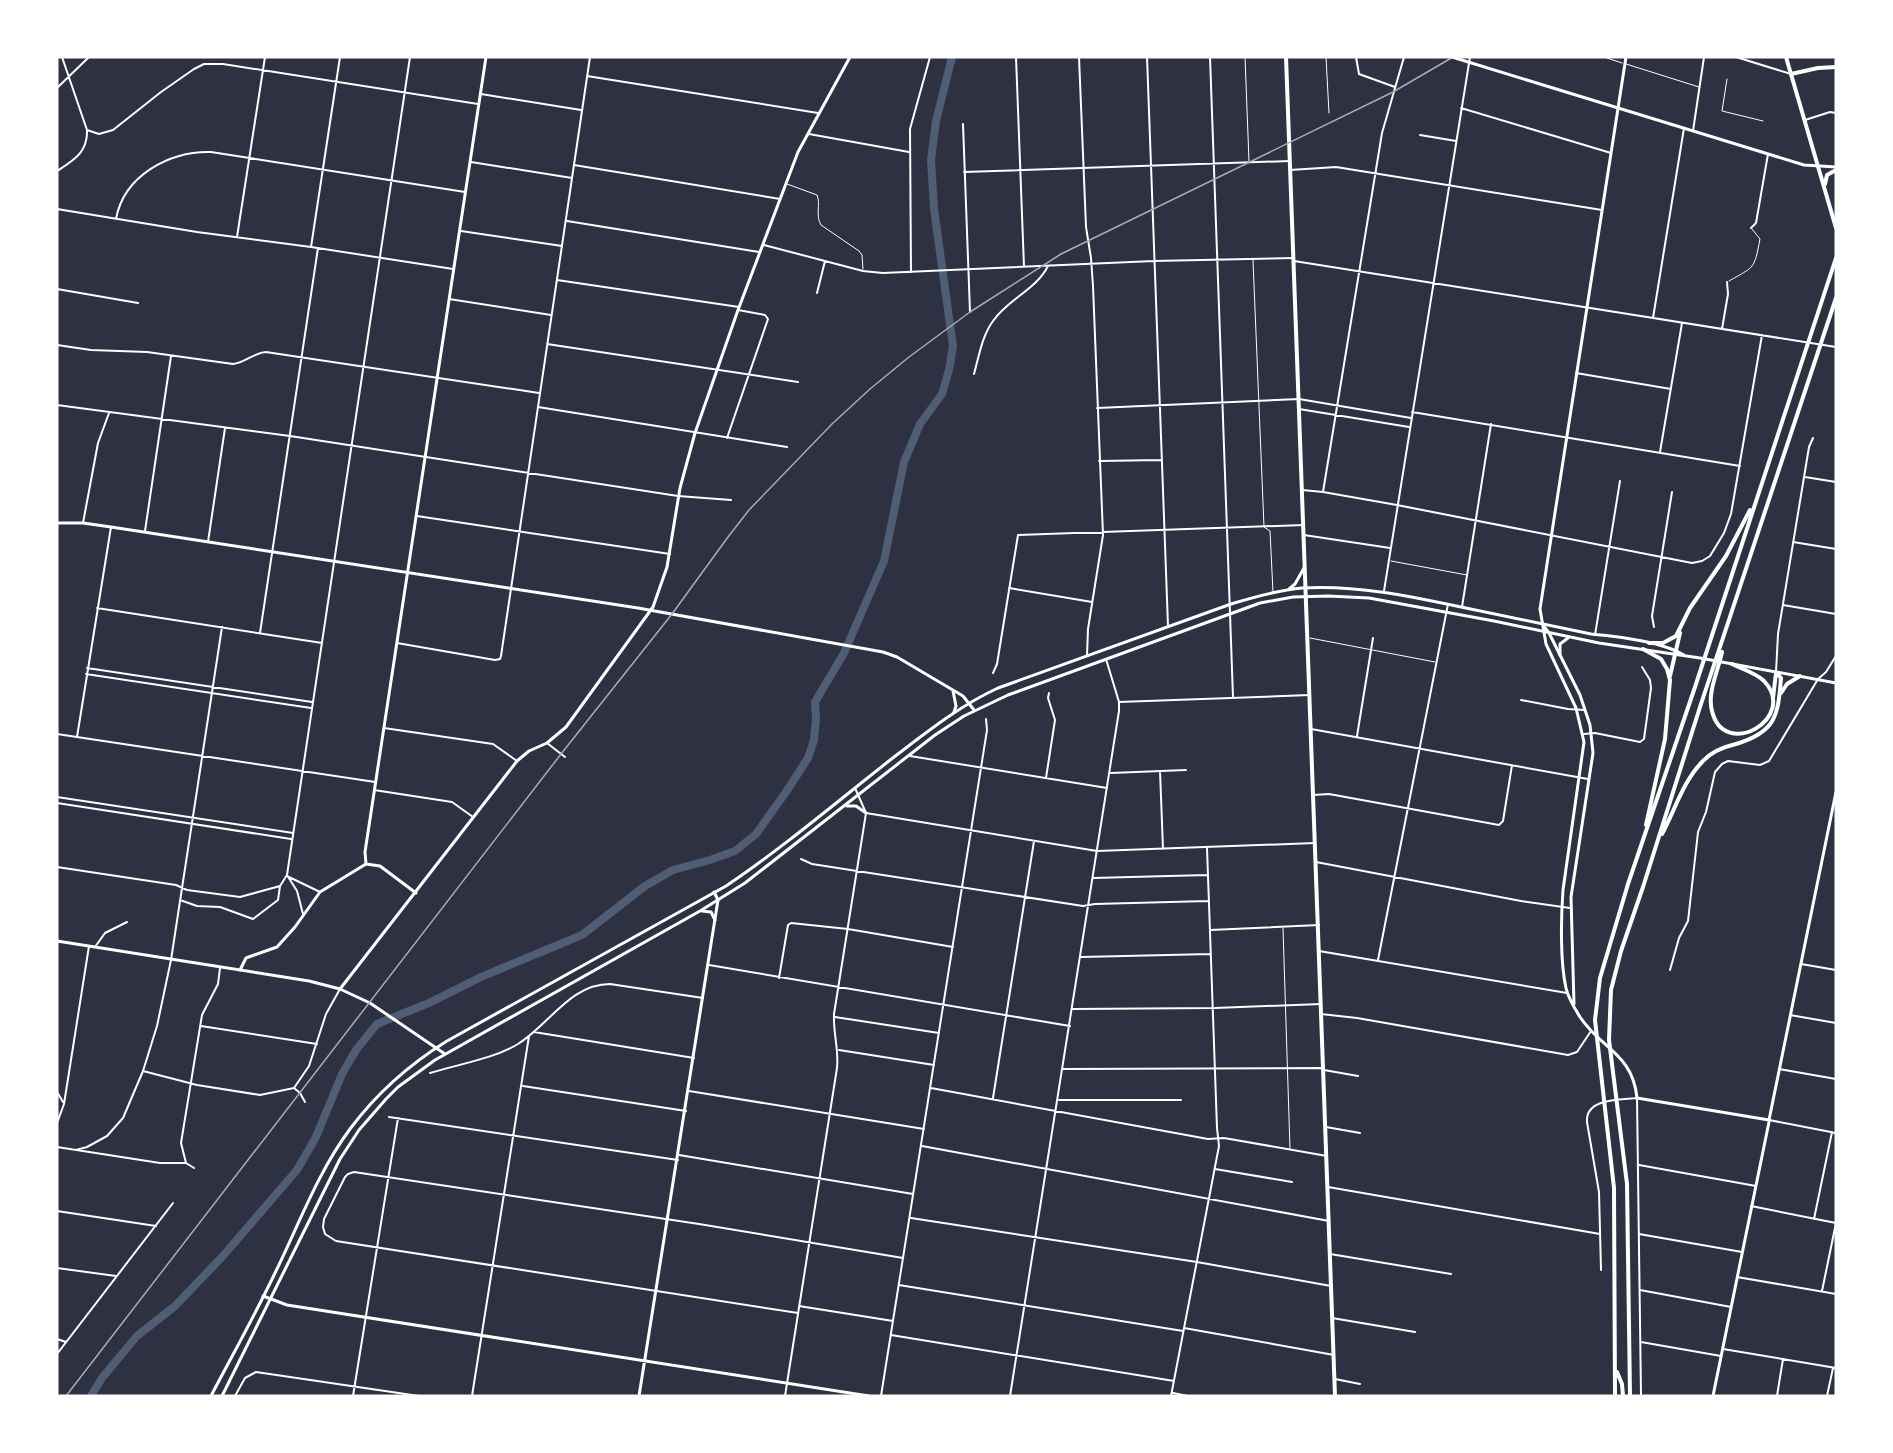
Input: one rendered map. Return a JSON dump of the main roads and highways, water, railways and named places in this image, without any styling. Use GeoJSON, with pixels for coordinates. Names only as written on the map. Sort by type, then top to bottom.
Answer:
{"type":"FeatureCollection","features":[{"type":"Feature","properties":{"kind":"main road"},"geometry":{"type":"LineString","coordinates":[[1286,57],[1335,1396]]}},
{"type":"Feature","properties":{"kind":"main road"},"geometry":{"type":"LineString","coordinates":[[1786,57],[1836,228]]}},
{"type":"Feature","properties":{"kind":"main road"},"geometry":{"type":"LineString","coordinates":[[1791,74],[1836,67]]}},
{"type":"Feature","properties":{"kind":"main road"},"geometry":{"type":"LineString","coordinates":[[1825,188],[1827,176],[1836,169]]}},
{"type":"Feature","properties":{"kind":"main road"},"geometry":{"type":"LineString","coordinates":[[1615,1396],[1614,1188],[1597,1046],[1595,1020],[1597,995],[1605,960],[1645,833],[1836,258]]}},
{"type":"Feature","properties":{"kind":"main road"},"geometry":{"type":"LineString","coordinates":[[1630,1396],[1627,1185],[1609,1040],[1610,999],[1621,951],[1836,298]]}},
{"type":"Feature","properties":{"kind":"main road"},"geometry":{"type":"LineString","coordinates":[[1649,643],[1668,642],[1676,636],[1696,597],[1735,542],[1755,502]]}},
{"type":"Feature","properties":{"kind":"main road"},"geometry":{"type":"LineString","coordinates":[[1645,833],[1647,813],[1665,739],[1670,680],[1681,628]]}},
{"type":"Feature","properties":{"kind":"main road"},"geometry":{"type":"LineString","coordinates":[[1658,843],[1683,791],[1702,761],[1719,749],[1754,738],[1766,730],[1776,715],[1781,678],[1776,672],[1772,705],[1767,721],[1750,733],[1732,732],[1715,719],[1711,698],[1724,639]]}},
{"type":"Feature","properties":{"kind":"main road"},"geometry":{"type":"LineString","coordinates":[[1643,649],[1661,659],[1670,680]]}},
{"type":"Feature","properties":{"kind":"main road"},"geometry":{"type":"LineString","coordinates":[[1732,664],[1763,680],[1771,692],[1772,705]]}},
{"type":"Feature","properties":{"kind":"main road"},"geometry":{"type":"LineString","coordinates":[[1779,700],[1786,684],[1800,676]]}},
{"type":"Feature","properties":{"kind":"main road"},"geometry":{"type":"LineString","coordinates":[[1616,1368],[1622,1384],[1623,1396]]}},
{"type":"Feature","properties":{"kind":"waterway"},"geometry":{"type":"LineString","coordinates":[[91,1396],[102,1378],[137,1336],[175,1306],[222,1257],[297,1170],[316,1137],[342,1074],[356,1050],[377,1024],[582,935],[645,886],[673,870],[735,851],[756,834],[808,758],[814,740],[815,702],[844,653],[884,561],[904,462],[920,424],[942,394],[949,370],[953,346],[934,209],[931,160],[936,121],[952,57]]}},
{"type":"Feature","properties":{"kind":"railway"},"geometry":{"type":"LineString","coordinates":[[66,1396],[561,754],[672,614],[749,510],[832,424],[909,357],[970,312],[1061,254],[1393,92],[1453,57]]}}]}
